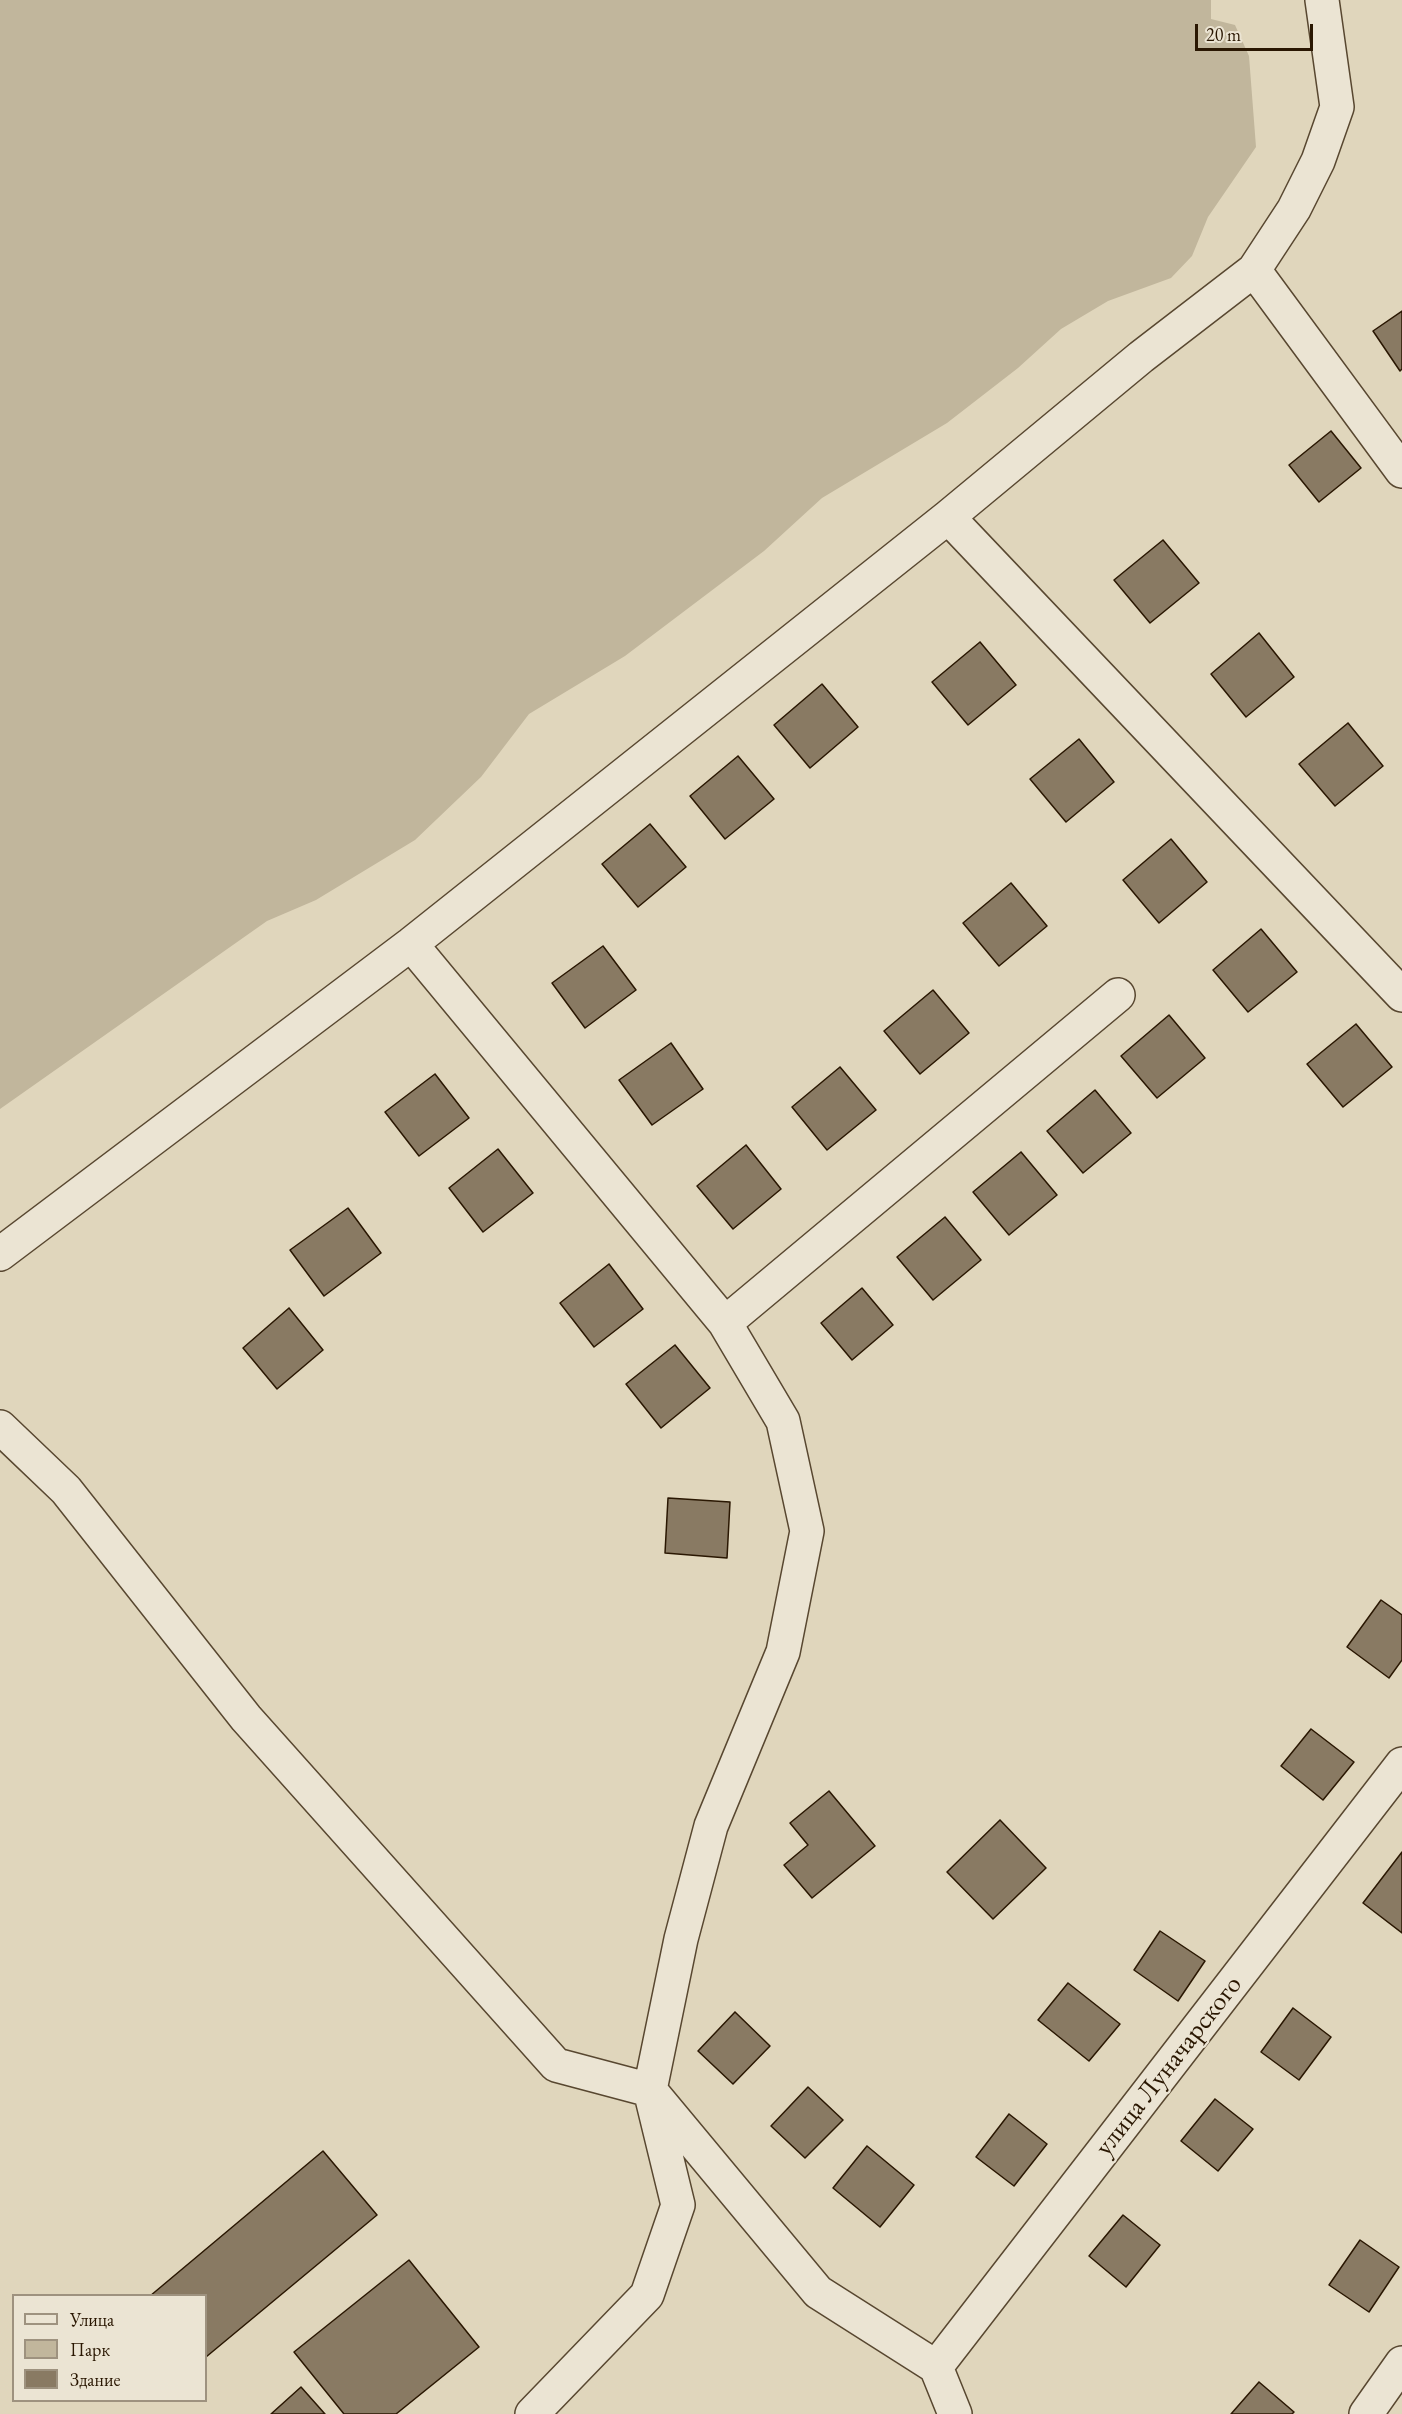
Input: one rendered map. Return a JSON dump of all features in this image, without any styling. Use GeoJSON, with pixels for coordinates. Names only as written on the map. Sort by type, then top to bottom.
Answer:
{"type":"FeatureCollection","features":[{"type":"Feature","properties":{"kind":"street"},"geometry":{"type":"LineString","coordinates":[[0,1254],[411,944],[948,517],[1141,357],[1254,270],[1294,210],[1318,161],[1337,107],[1322,0]]}},
{"type":"Feature","properties":{"kind":"street"},"geometry":{"type":"LineString","coordinates":[[1254,270],[1290,322],[1402,471]]}},
{"type":"Feature","properties":{"kind":"street"},"geometry":{"type":"LineString","coordinates":[[948,517],[1402,995]]}},
{"type":"Feature","properties":{"kind":"street"},"geometry":{"type":"LineString","coordinates":[[411,944],[725,1323],[783,1421],[807,1531],[783,1652],[711,1826],[681,1939],[650,2090],[678,2205],[647,2295],[532,2414]]}},
{"type":"Feature","properties":{"kind":"street"},"geometry":{"type":"LineString","coordinates":[[725,1323],[1118,995]]}},
{"type":"Feature","properties":{"kind":"street"},"geometry":{"type":"LineString","coordinates":[[0,1427],[66,1490],[246,1718],[556,2065],[650,2090],[818,2292],[936,2367],[955,2414]]}},
{"type":"Feature","properties":{"kind":"street","name":"улица Луначарского"},"geometry":{"type":"LineString","coordinates":[[936,2367],[1402,1764]]}},
{"type":"Feature","properties":{"kind":"street"},"geometry":{"type":"LineString","coordinates":[[1366,2414],[1402,2363]]}},
{"type":"Feature","properties":{"kind":"green space"},"geometry":{"type":"Polygon","coordinates":[[[0,0],[1211,0],[1211,19],[1235,25],[1249,56],[1256,147],[1208,217],[1192,256],[1171,278],[1108,301],[1061,329],[1018,368],[947,423],[822,498],[764,551],[625,656],[529,714],[481,777],[415,840],[316,900],[267,921],[0,1109],[0,0]]]}},
{"type":"Feature","properties":{"kind":"building"},"geometry":{"type":"Polygon","coordinates":[[[1402,311],[1402,369],[1400,371],[1373,331],[1402,311]]]}},
{"type":"Feature","properties":{"kind":"building"},"geometry":{"type":"Polygon","coordinates":[[[1331,431],[1361,468],[1319,502],[1289,465],[1331,431]]]}},
{"type":"Feature","properties":{"kind":"building"},"geometry":{"type":"Polygon","coordinates":[[[1163,540],[1199,583],[1150,623],[1114,580],[1163,540]]]}},
{"type":"Feature","properties":{"kind":"building"},"geometry":{"type":"Polygon","coordinates":[[[1259,633],[1294,677],[1246,717],[1211,674],[1259,633]]]}},
{"type":"Feature","properties":{"kind":"building"},"geometry":{"type":"Polygon","coordinates":[[[980,642],[1016,685],[968,725],[932,682],[980,642]]]}},
{"type":"Feature","properties":{"kind":"building"},"geometry":{"type":"Polygon","coordinates":[[[822,684],[858,727],[810,768],[774,725],[822,684]]]}},
{"type":"Feature","properties":{"kind":"building"},"geometry":{"type":"Polygon","coordinates":[[[1348,723],[1383,766],[1335,806],[1299,764],[1348,723]]]}},
{"type":"Feature","properties":{"kind":"building"},"geometry":{"type":"Polygon","coordinates":[[[1079,739],[1114,782],[1066,822],[1030,779],[1079,739]]]}},
{"type":"Feature","properties":{"kind":"building"},"geometry":{"type":"Polygon","coordinates":[[[738,756],[774,799],[725,839],[690,796],[738,756]]]}},
{"type":"Feature","properties":{"kind":"building"},"geometry":{"type":"Polygon","coordinates":[[[650,824],[686,867],[638,907],[602,864],[650,824]]]}},
{"type":"Feature","properties":{"kind":"building"},"geometry":{"type":"Polygon","coordinates":[[[1171,839],[1207,882],[1159,923],[1123,880],[1171,839]]]}},
{"type":"Feature","properties":{"kind":"building"},"geometry":{"type":"Polygon","coordinates":[[[1011,883],[1047,926],[999,966],[963,923],[1011,883]]]}},
{"type":"Feature","properties":{"kind":"building"},"geometry":{"type":"Polygon","coordinates":[[[1261,929],[1297,972],[1248,1012],[1213,970],[1261,929]]]}},
{"type":"Feature","properties":{"kind":"building"},"geometry":{"type":"Polygon","coordinates":[[[603,946],[636,990],[585,1028],[552,983],[603,946]]]}},
{"type":"Feature","properties":{"kind":"building"},"geometry":{"type":"Polygon","coordinates":[[[933,990],[969,1033],[920,1074],[884,1031],[933,990]]]}},
{"type":"Feature","properties":{"kind":"building"},"geometry":{"type":"Polygon","coordinates":[[[1169,1015],[1205,1058],[1157,1098],[1121,1056],[1169,1015]]]}},
{"type":"Feature","properties":{"kind":"building"},"geometry":{"type":"Polygon","coordinates":[[[1356,1024],[1392,1067],[1343,1107],[1307,1064],[1356,1024]]]}},
{"type":"Feature","properties":{"kind":"building"},"geometry":{"type":"Polygon","coordinates":[[[671,1043],[703,1089],[652,1125],[619,1080],[671,1043]]]}},
{"type":"Feature","properties":{"kind":"building"},"geometry":{"type":"Polygon","coordinates":[[[840,1067],[876,1110],[827,1150],[792,1107],[840,1067]]]}},
{"type":"Feature","properties":{"kind":"building"},"geometry":{"type":"Polygon","coordinates":[[[435,1074],[469,1118],[419,1156],[385,1112],[435,1074]]]}},
{"type":"Feature","properties":{"kind":"building"},"geometry":{"type":"Polygon","coordinates":[[[1095,1090],[1131,1133],[1083,1173],[1047,1131],[1095,1090]]]}},
{"type":"Feature","properties":{"kind":"building"},"geometry":{"type":"Polygon","coordinates":[[[746,1145],[781,1189],[733,1229],[697,1186],[746,1145]]]}},
{"type":"Feature","properties":{"kind":"building"},"geometry":{"type":"Polygon","coordinates":[[[498,1149],[533,1193],[483,1232],[449,1188],[498,1149]]]}},
{"type":"Feature","properties":{"kind":"building"},"geometry":{"type":"Polygon","coordinates":[[[1021,1152],[1057,1195],[1009,1235],[973,1192],[1021,1152]]]}},
{"type":"Feature","properties":{"kind":"building"},"geometry":{"type":"Polygon","coordinates":[[[348,1208],[381,1253],[324,1296],[290,1250],[348,1208]]]}},
{"type":"Feature","properties":{"kind":"building"},"geometry":{"type":"Polygon","coordinates":[[[945,1217],[981,1260],[933,1300],[897,1257],[945,1217]]]}},
{"type":"Feature","properties":{"kind":"building"},"geometry":{"type":"Polygon","coordinates":[[[609,1264],[643,1309],[594,1347],[560,1303],[609,1264]]]}},
{"type":"Feature","properties":{"kind":"building"},"geometry":{"type":"Polygon","coordinates":[[[862,1288],[893,1325],[852,1360],[821,1323],[862,1288]]]}},
{"type":"Feature","properties":{"kind":"building"},"geometry":{"type":"Polygon","coordinates":[[[289,1308],[323,1350],[277,1389],[243,1348],[289,1308]]]}},
{"type":"Feature","properties":{"kind":"building"},"geometry":{"type":"Polygon","coordinates":[[[675,1345],[710,1388],[661,1428],[626,1384],[675,1345]]]}},
{"type":"Feature","properties":{"kind":"building"},"geometry":{"type":"Polygon","coordinates":[[[668,1498],[730,1502],[727,1558],[665,1553],[668,1498]]]}},
{"type":"Feature","properties":{"kind":"building"},"geometry":{"type":"Polygon","coordinates":[[[1381,1600],[1402,1615],[1402,1660],[1389,1678],[1347,1647],[1381,1600]]]}},
{"type":"Feature","properties":{"kind":"building"},"geometry":{"type":"Polygon","coordinates":[[[1311,1729],[1354,1762],[1323,1800],[1281,1766],[1311,1729]]]}},
{"type":"Feature","properties":{"kind":"building"},"geometry":{"type":"Polygon","coordinates":[[[829,1791],[875,1846],[812,1898],[784,1865],[808,1845],[790,1823],[829,1791]]]}},
{"type":"Feature","properties":{"kind":"building"},"geometry":{"type":"Polygon","coordinates":[[[1000,1820],[1046,1868],[993,1919],[947,1872],[1000,1820]]]}},
{"type":"Feature","properties":{"kind":"building"},"geometry":{"type":"Polygon","coordinates":[[[1402,1852],[1402,1933],[1363,1903],[1402,1852]]]}},
{"type":"Feature","properties":{"kind":"building"},"geometry":{"type":"Polygon","coordinates":[[[1160,1931],[1205,1961],[1178,2001],[1134,1970],[1160,1931]]]}},
{"type":"Feature","properties":{"kind":"building"},"geometry":{"type":"Polygon","coordinates":[[[1068,1983],[1120,2024],[1089,2061],[1038,2020],[1068,1983]]]}},
{"type":"Feature","properties":{"kind":"building"},"geometry":{"type":"Polygon","coordinates":[[[1293,2008],[1331,2037],[1299,2080],[1261,2052],[1293,2008]]]}},
{"type":"Feature","properties":{"kind":"building"},"geometry":{"type":"Polygon","coordinates":[[[735,2012],[770,2046],[733,2084],[698,2051],[735,2012]]]}},
{"type":"Feature","properties":{"kind":"building"},"geometry":{"type":"Polygon","coordinates":[[[808,2087],[843,2120],[805,2158],[771,2126],[808,2087]]]}},
{"type":"Feature","properties":{"kind":"building"},"geometry":{"type":"Polygon","coordinates":[[[1215,2099],[1253,2129],[1218,2171],[1181,2141],[1215,2099]]]}},
{"type":"Feature","properties":{"kind":"building"},"geometry":{"type":"Polygon","coordinates":[[[1009,2114],[1047,2144],[1014,2186],[976,2157],[1009,2114]]]}},
{"type":"Feature","properties":{"kind":"building"},"geometry":{"type":"Polygon","coordinates":[[[867,2146],[914,2185],[880,2227],[833,2188],[867,2146]]]}},
{"type":"Feature","properties":{"kind":"building"},"geometry":{"type":"Polygon","coordinates":[[[323,2151],[377,2215],[207,2356],[207,2294],[152,2294],[323,2151]]]}},
{"type":"Feature","properties":{"kind":"building"},"geometry":{"type":"Polygon","coordinates":[[[1123,2215],[1160,2245],[1126,2287],[1089,2256],[1123,2215]]]}},
{"type":"Feature","properties":{"kind":"building"},"geometry":{"type":"Polygon","coordinates":[[[1360,2240],[1399,2267],[1369,2312],[1329,2285],[1360,2240]]]}},
{"type":"Feature","properties":{"kind":"building"},"geometry":{"type":"Polygon","coordinates":[[[409,2260],[479,2347],[396,2414],[344,2414],[294,2352],[409,2260]]]}},
{"type":"Feature","properties":{"kind":"building"},"geometry":{"type":"Polygon","coordinates":[[[1259,2382],[1294,2412],[1292,2414],[1231,2414],[1259,2382]]]}},
{"type":"Feature","properties":{"kind":"building"},"geometry":{"type":"Polygon","coordinates":[[[301,2387],[325,2414],[271,2414],[301,2387]]]}}]}
